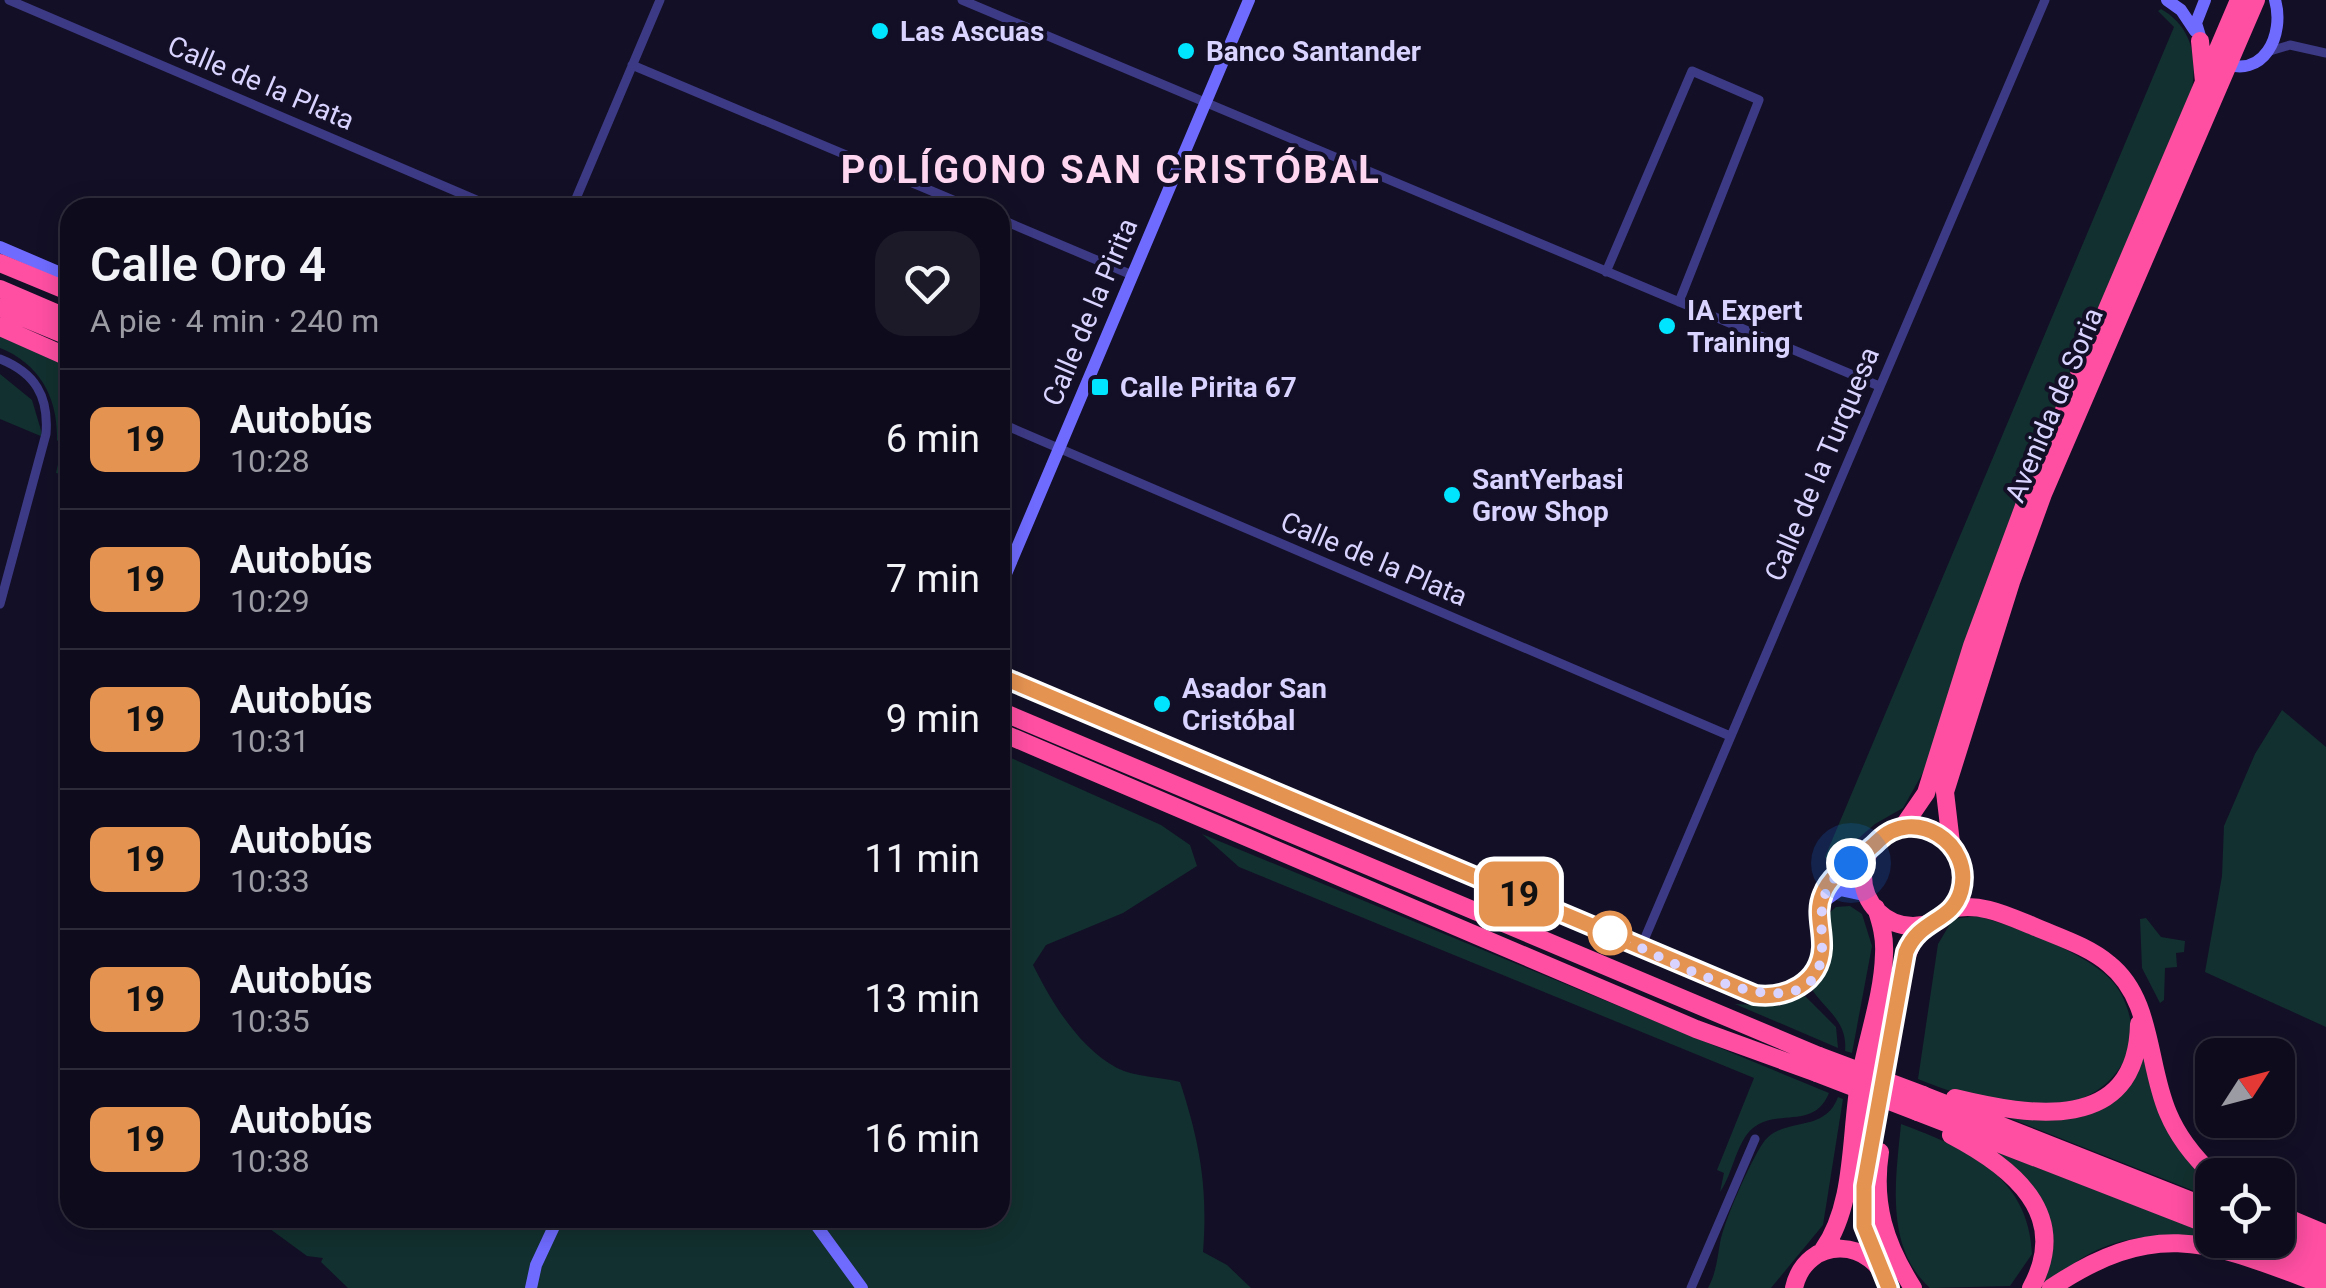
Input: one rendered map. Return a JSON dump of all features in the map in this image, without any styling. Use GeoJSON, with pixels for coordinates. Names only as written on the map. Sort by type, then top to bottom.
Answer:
{"type":"FeatureCollection","features":[{"type":"Feature","properties":{"kind":"highway","name":"Avenida de Soria"},"geometry":{"type":"LineString","coordinates":[[1950,843],[1944,792],[2011,582],[2222,62],[2240,0]]}},
{"type":"Feature","properties":{"kind":"highway","name":"Avenida de Soria"},"geometry":{"type":"LineString","coordinates":[[1902,828],[1926,793],[1972,646],[2030,490],[2204,82],[2222,62],[2256,0]]}},
{"type":"Feature","properties":{"kind":"highway"},"geometry":{"type":"LineString","coordinates":[[2198,36],[2204,82]]}},
{"type":"Feature","properties":{"kind":"highway"},"geometry":{"type":"LineString","coordinates":[[0,262],[60,288]]}},
{"type":"Feature","properties":{"kind":"highway"},"geometry":{"type":"LineString","coordinates":[[0,290],[60,315]]}},
{"type":"Feature","properties":{"kind":"highway"},"geometry":{"type":"LineString","coordinates":[[0,308],[60,333]]}},
{"type":"Feature","properties":{"kind":"highway"},"geometry":{"type":"LineString","coordinates":[[0,327],[60,354]]}},
{"type":"Feature","properties":{"kind":"highway"},"geometry":{"type":"LineString","coordinates":[[1010,716],[1184,789],[1228,819],[1696,1029],[1818,1065],[2195,1202]]}},
{"type":"Feature","properties":{"kind":"highway"},"geometry":{"type":"LineString","coordinates":[[1010,736],[1177,808],[1228,819]]}},
{"type":"Feature","properties":{"kind":"highway"},"geometry":{"type":"LineString","coordinates":[[1797,1280],[1836,1232],[1845,1193],[1859,1085],[1883,973],[1884,942],[1864,869],[1872,849],[1902,828],[1925,828],[1950,843],[1962,869],[1984,900],[2003,914]]}},
{"type":"Feature","properties":{"kind":"highway"},"geometry":{"type":"LineString","coordinates":[[1951,909],[1960,893],[1962,869]]}},
{"type":"Feature","properties":{"kind":"highway"},"geometry":{"type":"LineString","coordinates":[[1872,902],[1896,923],[1922,926]]}},
{"type":"Feature","properties":{"kind":"highway"},"geometry":{"type":"LineString","coordinates":[[1889,1288],[1864,1226],[1864,1186],[1898,980],[1910,942],[1922,926],[1951,909],[1970,906],[2003,914],[2090,951],[2120,973],[2135,998],[2168,1113],[2196,1158]]}},
{"type":"Feature","properties":{"kind":"highway"},"geometry":{"type":"LineString","coordinates":[[1898,980],[1895,1050],[1878,1166],[1878,1210],[1884,1235],[1913,1288]]}},
{"type":"Feature","properties":{"kind":"highway"},"geometry":{"type":"LineString","coordinates":[[1921,1104],[1940,1094],[2039,1114],[2088,1108],[2114,1088],[2132,1060],[2139,1028],[2135,998]]}},
{"type":"Feature","properties":{"kind":"highway"},"geometry":{"type":"LineString","coordinates":[[1921,1104],[2195,1219]]}},
{"type":"Feature","properties":{"kind":"highway"},"geometry":{"type":"LineString","coordinates":[[1921,1104],[1933,1126],[1983,1153],[2030,1195],[2046,1240],[2043,1262],[2031,1288]]}},
{"type":"Feature","properties":{"kind":"highway"},"geometry":{"type":"LineString","coordinates":[[2295,1221],[2326,1234]]}},
{"type":"Feature","properties":{"kind":"highway"},"geometry":{"type":"LineString","coordinates":[[2295,1240],[2326,1252]]}},
{"type":"Feature","properties":{"kind":"highway"},"geometry":{"type":"LineString","coordinates":[[2051,1288],[2100,1258],[2156,1242],[2191,1242],[2234,1252],[2326,1286]]}},
{"type":"Feature","properties":{"kind":"highway"},"geometry":{"type":"LineString","coordinates":[[1824,1250],[1851,1248],[1876,1261]]}},
{"type":"Feature","properties":{"kind":"highway"},"geometry":{"type":"LineString","coordinates":[[2295,1258],[2326,1270]]}},
{"type":"Feature","properties":{"kind":"street","name":"Calle de la Plata"},"geometry":{"type":"LineString","coordinates":[[8,0],[472,198]]}},
{"type":"Feature","properties":{"kind":"street"},"geometry":{"type":"LineString","coordinates":[[576,198],[660,0]]}},
{"type":"Feature","properties":{"kind":"street"},"geometry":{"type":"LineString","coordinates":[[962,0],[1880,386]]}},
{"type":"Feature","properties":{"kind":"street","name":"Calle de la Pirita"},"geometry":{"type":"LineString","coordinates":[[1010,564],[1249,0]]}},
{"type":"Feature","properties":{"kind":"street","name":"Calle de la Turquesa"},"geometry":{"type":"LineString","coordinates":[[1641,947],[2045,0]]}},
{"type":"Feature","properties":{"kind":"street"},"geometry":{"type":"LineString","coordinates":[[2167,0],[2181,10],[2222,62],[2248,65],[2270,51],[2290,45],[2326,53]]}},
{"type":"Feature","properties":{"kind":"street"},"geometry":{"type":"LineString","coordinates":[[2198,36],[2204,0]]}},
{"type":"Feature","properties":{"kind":"street"},"geometry":{"type":"LineString","coordinates":[[2275,0],[2280,29],[2290,45]]}},
{"type":"Feature","properties":{"kind":"street"},"geometry":{"type":"LineString","coordinates":[[2270,51],[2280,29]]}},
{"type":"Feature","properties":{"kind":"street"},"geometry":{"type":"LineString","coordinates":[[632,65],[948,198]]}},
{"type":"Feature","properties":{"kind":"street"},"geometry":{"type":"LineString","coordinates":[[1606,272],[1692,71],[1759,100],[1679,302]]}},
{"type":"Feature","properties":{"kind":"street"},"geometry":{"type":"LineString","coordinates":[[1010,223],[1132,275]]}},
{"type":"Feature","properties":{"kind":"street"},"geometry":{"type":"LineString","coordinates":[[0,247],[60,273]]}},
{"type":"Feature","properties":{"kind":"street"},"geometry":{"type":"LineString","coordinates":[[0,358],[17,366],[41,392],[48,408],[46,434],[0,604]]}},
{"type":"Feature","properties":{"kind":"street","name":"Calle de la Plata"},"geometry":{"type":"LineString","coordinates":[[1010,427],[1730,736]]}},
{"type":"Feature","properties":{"kind":"street"},"geometry":{"type":"LineString","coordinates":[[1010,680],[1744,992],[1780,996],[1803,984],[1817,966],[1822,945],[1819,909],[1828,883],[1872,849]]}},
{"type":"Feature","properties":{"kind":"street"},"geometry":{"type":"LineString","coordinates":[[1819,909],[1840,890],[1872,902]]}},
{"type":"Feature","properties":{"kind":"street"},"geometry":{"type":"LineString","coordinates":[[1692,1288],[1755,1139]]}},
{"type":"Feature","properties":{"kind":"street"},"geometry":{"type":"LineString","coordinates":[[531,1288],[536,1265],[553,1228]]}},
{"type":"Feature","properties":{"kind":"street"},"geometry":{"type":"LineString","coordinates":[[818,1228],[862,1288]]}},
{"type":"Feature","properties":{"kind":"street"},"geometry":{"type":"LineString","coordinates":[[1782,1288],[1797,1280]]}},
{"type":"Feature","properties":{"kind":"green space"},"geometry":{"type":"Polygon","coordinates":[[[2161,9],[2180,24],[2190,43],[2194,65],[2192,89],[2014,507],[1925,769],[1903,808],[1875,824],[1830,863],[1825,857],[2174,27],[2158,11],[2161,9]]]}},
{"type":"Feature","properties":{"kind":"green space"},"geometry":{"type":"Polygon","coordinates":[[[0,334],[60,361],[60,444],[44,384],[26,363],[0,348],[0,334]]]}},
{"type":"Feature","properties":{"kind":"green space"},"geometry":{"type":"Polygon","coordinates":[[[0,374],[32,400],[43,437],[0,419],[0,374]]]}},
{"type":"Feature","properties":{"kind":"green space"},"geometry":{"type":"Polygon","coordinates":[[[2282,710],[2326,747],[2326,1027],[2205,972],[2222,876],[2224,826],[2255,754],[2282,710]]]}},
{"type":"Feature","properties":{"kind":"green space"},"geometry":{"type":"Polygon","coordinates":[[[1010,757],[1161,825],[1190,845],[1197,866],[1123,913],[1046,945],[1033,965],[1067,1022],[1103,1059],[1131,1073],[1180,1082],[1201,1166],[1203,1252],[1227,1265],[1251,1288],[348,1288],[321,1262],[323,1258],[307,1256],[269,1228],[1010,1228],[1010,757]]]}},
{"type":"Feature","properties":{"kind":"green space"},"geometry":{"type":"Polygon","coordinates":[[[1202,834],[1829,1093],[1814,1111],[1763,1122],[1753,1128],[1742,1141],[1720,1192],[1724,1173],[1717,1170],[1754,1078],[1239,867],[1202,834]]]}},
{"type":"Feature","properties":{"kind":"green space"},"geometry":{"type":"Polygon","coordinates":[[[1850,906],[1862,914],[1872,946],[1852,1053],[1845,1051],[1839,1024],[1811,988],[1828,953],[1827,915],[1836,907],[1850,906]]]}},
{"type":"Feature","properties":{"kind":"green space"},"geometry":{"type":"Polygon","coordinates":[[[1977,916],[2069,951],[2101,971],[2118,989],[2130,1016],[2131,1044],[2111,1078],[2089,1095],[2063,1104],[2004,1104],[1918,1079],[1938,944],[1953,919],[1977,916]]]}},
{"type":"Feature","properties":{"kind":"green space"},"geometry":{"type":"Polygon","coordinates":[[[2146,918],[2161,937],[2185,941],[2184,952],[2176,953],[2177,967],[2165,968],[2164,1000],[2160,1003],[2142,968],[2140,919],[2146,918]]]}},
{"type":"Feature","properties":{"kind":"green space"},"geometry":{"type":"Polygon","coordinates":[[[1805,996],[1836,1027],[1838,1048],[1735,1004],[1779,1006],[1805,996]]]}},
{"type":"Feature","properties":{"kind":"green space"},"geometry":{"type":"Polygon","coordinates":[[[2141,1043],[2149,1072],[2199,1158],[2195,1158],[2195,1191],[1994,1112],[2062,1119],[2099,1108],[2141,1043]]]}},
{"type":"Feature","properties":{"kind":"green space"},"geometry":{"type":"Polygon","coordinates":[[[1838,1097],[1843,1099],[1823,1225],[1771,1288],[1708,1288],[1727,1221],[1763,1143],[1781,1129],[1823,1116],[1838,1097]]]}},
{"type":"Feature","properties":{"kind":"green space"},"geometry":{"type":"Polygon","coordinates":[[[1901,1124],[1970,1155],[2006,1185],[2019,1204],[2032,1254],[2010,1286],[1930,1288],[1915,1271],[1905,1253],[1896,1210],[1901,1124]]]}},
{"type":"Feature","properties":{"kind":"green space"},"geometry":{"type":"Polygon","coordinates":[[[1979,1145],[2195,1228],[2195,1239],[2150,1237],[2114,1244],[2079,1260],[2041,1288],[2053,1240],[2050,1221],[2042,1204],[1979,1145]]]}},
{"type":"Feature","properties":{"kind":"bus line","name":"19"},"geometry":{"type":"LineString","coordinates":[[1010,680],[1755,995],[1780,996],[1813,974],[1822,945],[1821,898],[1840,871],[1881,838],[1902,828],[1925,828],[1943,837],[1961,861],[1962,886],[1951,909],[1922,926],[1906,952],[1878,1088],[1864,1186],[1864,1226],[1889,1288]]}},
{"type":"Feature","properties":{"kind":"place","name":"Las Ascuas"},"geometry":{"type":"Point","coordinates":[880,31]}},
{"type":"Feature","properties":{"kind":"place","name":"Banco Santander"},"geometry":{"type":"Point","coordinates":[1186,51]}},
{"type":"Feature","properties":{"kind":"place","name":"IA Expert Training"},"geometry":{"type":"Point","coordinates":[1667,326]}},
{"type":"Feature","properties":{"kind":"place","name":"Calle Pirita 67"},"geometry":{"type":"Point","coordinates":[1100,387]}},
{"type":"Feature","properties":{"kind":"place","name":"SantYerbasi Grow Shop"},"geometry":{"type":"Point","coordinates":[1452,495]}},
{"type":"Feature","properties":{"kind":"place","name":"Asador San Cristóbal"},"geometry":{"type":"Point","coordinates":[1162,704]}},
{"type":"Feature","properties":{"kind":"district","name":"POLÍGONO SAN CRISTÓBAL"},"geometry":{"type":"Point","coordinates":[1111,170]}},
{"type":"Feature","properties":{"kind":"route"},"geometry":{"type":"LineString","coordinates":[[1610,933],[1744,992],[1780,996],[1813,974],[1822,945],[1821,898],[1828,883],[1851,863]]}}]}
